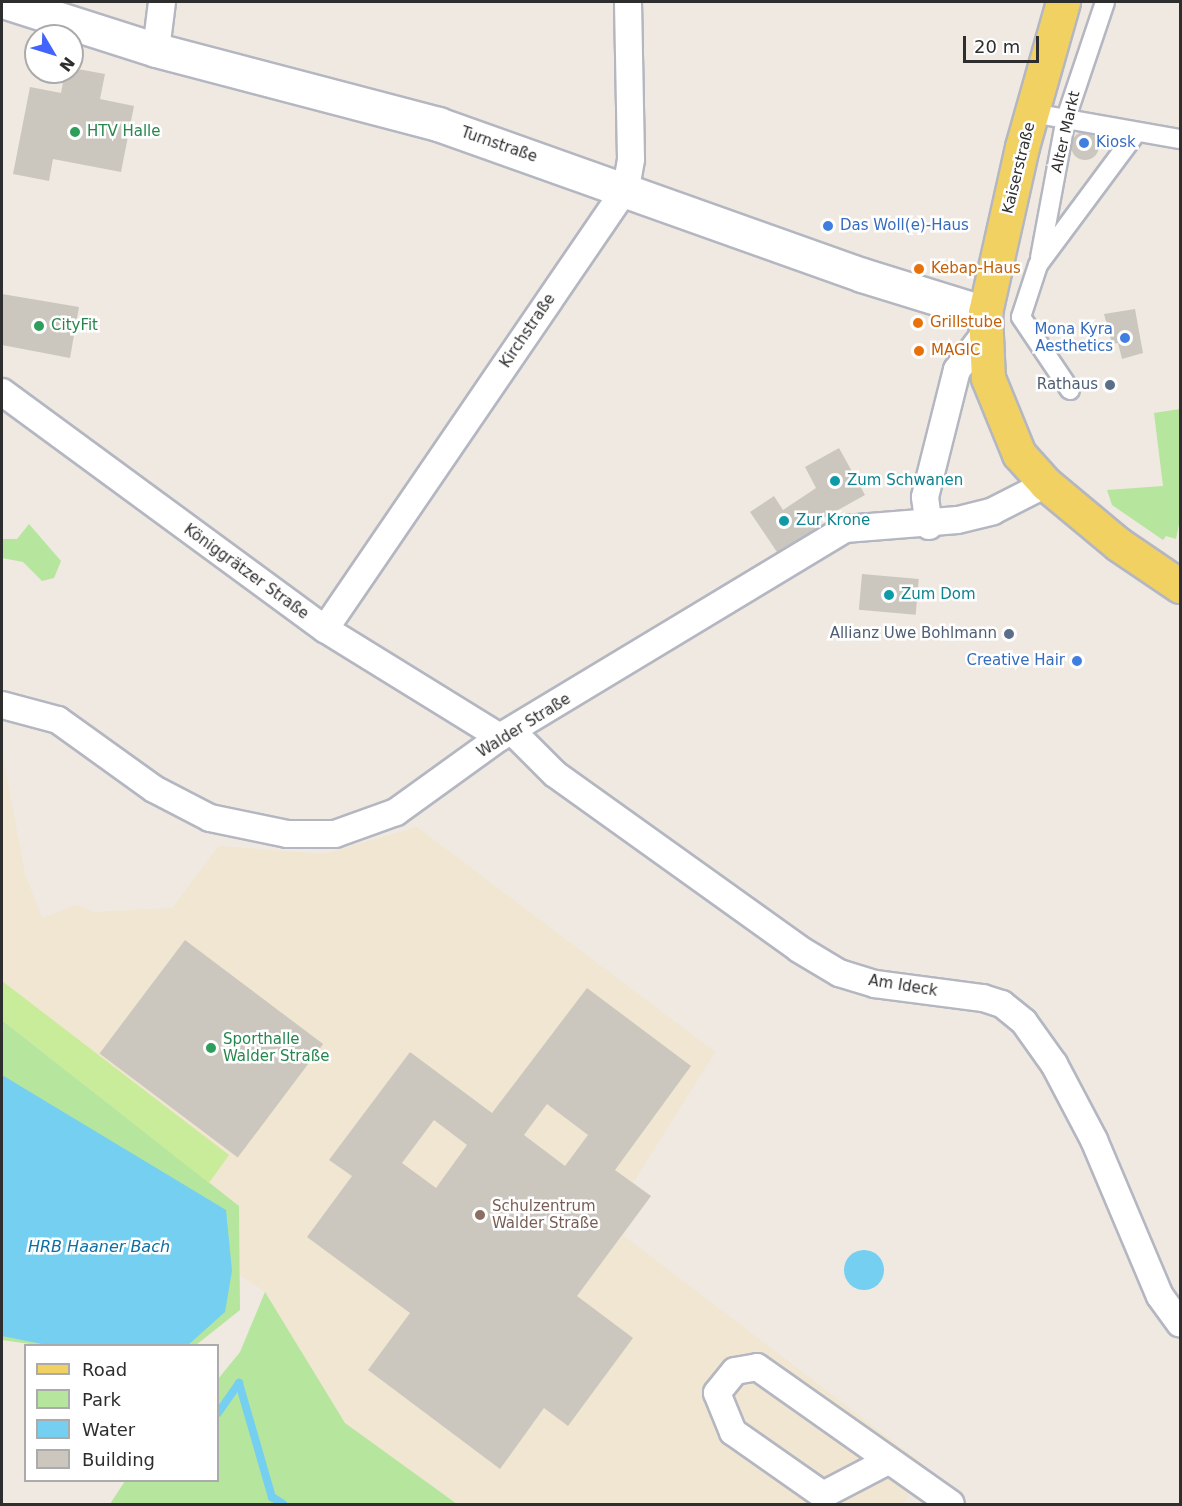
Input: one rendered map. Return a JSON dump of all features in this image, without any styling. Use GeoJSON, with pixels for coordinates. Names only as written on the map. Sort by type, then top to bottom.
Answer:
{"type":"FeatureCollection","features":[{"type":"Feature","properties":{"kind":"main road","name":"Turnstraße"},"geometry":{"type":"LineString","coordinates":[[6,2],[156,51],[438,124],[626,188],[862,275],[984,325]]}},
{"type":"Feature","properties":{"kind":"main road","name":"Kaiserstraße"},"geometry":{"type":"LineString","coordinates":[[1063,2],[1032,113],[984,325],[988,378],[1002,421],[1018,454],[1046,484],[1118,544],[1180,586]]}},
{"type":"Feature","properties":{"kind":"street"},"geometry":{"type":"LineString","coordinates":[[156,51],[162,2]]}},
{"type":"Feature","properties":{"kind":"street","name":"Kirchstraße"},"geometry":{"type":"LineString","coordinates":[[325,629],[626,188],[631,159],[628,2]]}},
{"type":"Feature","properties":{"kind":"street","name":"Alter Markt"},"geometry":{"type":"LineString","coordinates":[[1070,390],[1021,317],[1038,265],[1066,118],[1105,2]]}},
{"type":"Feature","properties":{"kind":"street"},"geometry":{"type":"LineString","coordinates":[[1032,113],[1180,139]]}},
{"type":"Feature","properties":{"kind":"street","name":"Alter Markt"},"geometry":{"type":"LineString","coordinates":[[1038,265],[1136,133]]}},
{"type":"Feature","properties":{"kind":"street","name":"Kaiserstraße"},"geometry":{"type":"LineString","coordinates":[[929,526],[925,496],[957,370],[984,325]]}},
{"type":"Feature","properties":{"kind":"street","name":"Königgrätzer Straße"},"geometry":{"type":"LineString","coordinates":[[2,392],[325,629],[506,735]]}},
{"type":"Feature","properties":{"kind":"street","name":"Walder Straße"},"geometry":{"type":"LineString","coordinates":[[2,705],[58,720],[154,789],[210,818],[287,834],[335,834],[396,812],[506,735],[845,529],[929,526],[993,511],[1046,484]]}},
{"type":"Feature","properties":{"kind":"street","name":"Am Ideck"},"geometry":{"type":"LineString","coordinates":[[506,735],[555,774],[799,949],[839,973],[875,984],[1002,1004],[1024,1022],[1043,1049],[1094,1140],[1160,1296],[1180,1324]]}},
{"type":"Feature","properties":{"kind":"street"},"geometry":{"type":"LineString","coordinates":[[888,1461],[823,1495],[733,1432],[717,1393],[735,1371],[757,1367],[951,1504]]}},
{"type":"Feature","properties":{"kind":"shaded area"},"geometry":{"type":"Polygon","coordinates":[[[2,751],[25,874],[42,918],[77,905],[93,912],[172,908],[219,846],[324,854],[417,827],[715,1052],[633,1183],[651,1196],[623,1235],[929,1469],[903,1504],[457,1504],[346,1424],[265,1292],[240,1275],[239,1206],[2,1020],[2,751]]]}},
{"type":"Feature","properties":{"kind":"green space"},"geometry":{"type":"Polygon","coordinates":[[[1180,409],[1180,519],[1176,539],[1166,536],[1163,540],[1112,505],[1107,490],[1163,486],[1154,413],[1180,409]]]}},
{"type":"Feature","properties":{"kind":"green space"},"geometry":{"type":"Polygon","coordinates":[[[29,524],[61,561],[54,578],[42,581],[23,562],[2,558],[2,539],[17,539],[29,524]]]}},
{"type":"Feature","properties":{"kind":"green space"},"geometry":{"type":"Polygon","coordinates":[[[2,981],[229,1155],[209,1183],[2,1020],[2,981]]]}},
{"type":"Feature","properties":{"kind":"green space","name":"HRB Haaner Bach"},"geometry":{"type":"Polygon","coordinates":[[[2,1020],[239,1206],[240,1310],[197,1344],[30,1344],[2,1340],[2,1020]]]}},
{"type":"Feature","properties":{"kind":"green space"},"geometry":{"type":"Polygon","coordinates":[[[265,1292],[345,1423],[457,1504],[110,1504],[124,1482],[219,1482],[219,1378],[240,1352],[265,1292]]]}},
{"type":"Feature","properties":{"kind":"water","name":"HRB Haaner Bach"},"geometry":{"type":"Polygon","coordinates":[[[2,1075],[226,1210],[232,1271],[225,1312],[189,1344],[42,1344],[2,1336],[2,1075]]]}},
{"type":"Feature","properties":{"kind":"water"},"geometry":{"type":"Polygon","coordinates":[[[864,1250],[878,1256],[884,1270],[878,1284],[864,1290],[850,1284],[844,1270],[850,1256],[864,1250]]]}},
{"type":"Feature","properties":{"kind":"building","name":"HTV Halle"},"geometry":{"type":"Polygon","coordinates":[[[84,70],[105,74],[100,99],[134,106],[121,172],[53,159],[49,181],[13,174],[30,87],[61,93],[63,84],[84,84],[84,70]]]}},
{"type":"Feature","properties":{"kind":"building","name":"Kiosk"},"geometry":{"type":"Polygon","coordinates":[[[1085,132],[1095,136],[1099,146],[1095,156],[1085,160],[1075,156],[1071,146],[1075,136],[1085,132]]]}},
{"type":"Feature","properties":{"kind":"building","name":"CityFit"},"geometry":{"type":"Polygon","coordinates":[[[2,294],[79,307],[70,358],[2,345],[2,294]]]}},
{"type":"Feature","properties":{"kind":"building","name":"Mona Kyra Aesthetics"},"geometry":{"type":"Polygon","coordinates":[[[1135,309],[1143,353],[1122,359],[1118,343],[1112,344],[1104,314],[1135,309]]]}},
{"type":"Feature","properties":{"kind":"building"},"geometry":{"type":"Polygon","coordinates":[[[839,448],[865,495],[813,524],[816,529],[777,552],[750,512],[774,496],[783,510],[816,488],[805,467],[839,448]]]}},
{"type":"Feature","properties":{"kind":"building","name":"Zum Dom"},"geometry":{"type":"Polygon","coordinates":[[[862,574],[919,579],[916,615],[859,610],[862,574]]]}},
{"type":"Feature","properties":{"kind":"building","name":"Sporthalle Walder Straße"},"geometry":{"type":"Polygon","coordinates":[[[185,940],[323,1044],[238,1158],[100,1053],[185,940]]]}},
{"type":"Feature","properties":{"kind":"building","name":"Schulzentrum Walder Straße"},"geometry":{"type":"Polygon","coordinates":[[[587,988],[691,1066],[615,1170],[651,1196],[577,1296],[633,1338],[568,1426],[544,1408],[500,1469],[368,1370],[410,1313],[307,1237],[352,1176],[329,1160],[410,1052],[492,1113],[587,988]],[[547,1104],[524,1135],[565,1166],[588,1135],[547,1104]],[[434,1120],[402,1163],[436,1188],[467,1145],[434,1120]]]}},
{"type":"Feature","properties":{"kind":"waterway"},"geometry":{"type":"LineString","coordinates":[[239,1383],[272,1497],[283,1504]]}},
{"type":"Feature","properties":{"kind":"waterway"},"geometry":{"type":"LineString","coordinates":[[219,1412],[239,1383]]}},
{"type":"Feature","properties":{"kind":"place","name":"HTV Halle"},"geometry":{"type":"Point","coordinates":[75,132]}},
{"type":"Feature","properties":{"kind":"place","name":"Kiosk"},"geometry":{"type":"Point","coordinates":[1084,143]}},
{"type":"Feature","properties":{"kind":"place","name":"Das Woll(e)-Haus"},"geometry":{"type":"Point","coordinates":[828,226]}},
{"type":"Feature","properties":{"kind":"place","name":"Kebap-Haus"},"geometry":{"type":"Point","coordinates":[919,269]}},
{"type":"Feature","properties":{"kind":"place","name":"Grillstube"},"geometry":{"type":"Point","coordinates":[918,323]}},
{"type":"Feature","properties":{"kind":"place","name":"CityFit"},"geometry":{"type":"Point","coordinates":[39,326]}},
{"type":"Feature","properties":{"kind":"place","name":"Mona Kyra Aesthetics"},"geometry":{"type":"Point","coordinates":[1125,338]}},
{"type":"Feature","properties":{"kind":"place","name":"MAGIC"},"geometry":{"type":"Point","coordinates":[919,351]}},
{"type":"Feature","properties":{"kind":"place","name":"Rathaus"},"geometry":{"type":"Point","coordinates":[1110,385]}},
{"type":"Feature","properties":{"kind":"place","name":"Zum Schwanen"},"geometry":{"type":"Point","coordinates":[835,481]}},
{"type":"Feature","properties":{"kind":"place","name":"Zur Krone"},"geometry":{"type":"Point","coordinates":[784,521]}},
{"type":"Feature","properties":{"kind":"place","name":"Zum Dom"},"geometry":{"type":"Point","coordinates":[889,595]}},
{"type":"Feature","properties":{"kind":"place","name":"Allianz Uwe Bohlmann"},"geometry":{"type":"Point","coordinates":[1009,634]}},
{"type":"Feature","properties":{"kind":"place","name":"Creative Hair"},"geometry":{"type":"Point","coordinates":[1077,661]}},
{"type":"Feature","properties":{"kind":"place","name":"Sporthalle Walder Straße"},"geometry":{"type":"Point","coordinates":[211,1048]}},
{"type":"Feature","properties":{"kind":"place","name":"Schulzentrum Walder Straße"},"geometry":{"type":"Point","coordinates":[480,1215]}}]}
